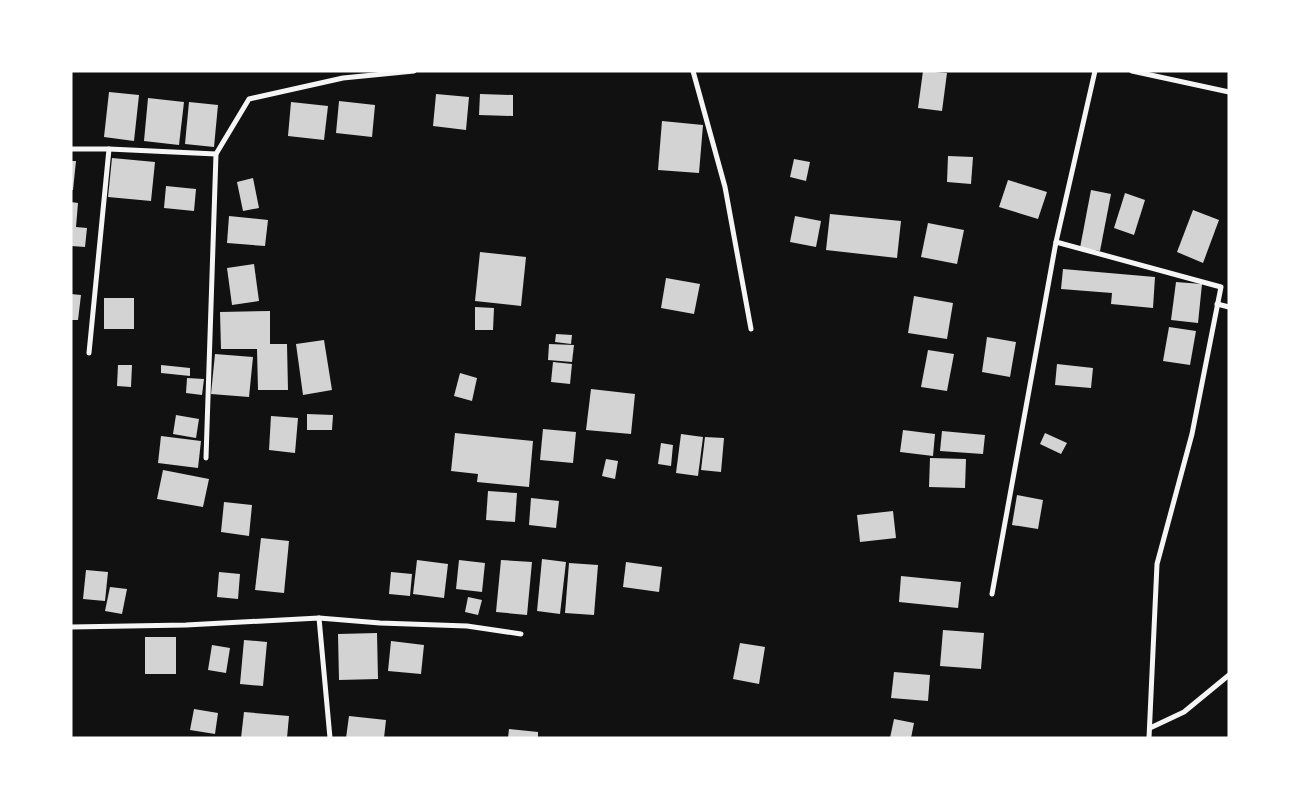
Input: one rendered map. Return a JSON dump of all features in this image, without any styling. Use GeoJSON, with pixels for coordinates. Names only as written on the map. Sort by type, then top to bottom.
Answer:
{"type":"FeatureCollection","features":[{"type":"Feature","properties":{"kind":"street"},"geometry":{"type":"LineString","coordinates":[[206,458],[216,154],[249,99],[343,78],[414,71]]}},
{"type":"Feature","properties":{"kind":"street"},"geometry":{"type":"LineString","coordinates":[[693,71],[725,187],[751,329]]}},
{"type":"Feature","properties":{"kind":"street"},"geometry":{"type":"LineString","coordinates":[[992,594],[1056,242],[1095,71]]}},
{"type":"Feature","properties":{"kind":"street"},"geometry":{"type":"LineString","coordinates":[[1132,71],[1229,92]]}},
{"type":"Feature","properties":{"kind":"street"},"geometry":{"type":"LineString","coordinates":[[71,149],[216,154]]}},
{"type":"Feature","properties":{"kind":"street"},"geometry":{"type":"LineString","coordinates":[[89,353],[109,149]]}},
{"type":"Feature","properties":{"kind":"street"},"geometry":{"type":"LineString","coordinates":[[1056,242],[1220,287],[1192,434],[1157,564],[1149,738]]}},
{"type":"Feature","properties":{"kind":"street"},"geometry":{"type":"LineString","coordinates":[[1217,304],[1229,307]]}},
{"type":"Feature","properties":{"kind":"street"},"geometry":{"type":"LineString","coordinates":[[71,627],[186,625],[319,618],[380,623],[467,626],[521,634]]}},
{"type":"Feature","properties":{"kind":"street"},"geometry":{"type":"LineString","coordinates":[[319,618],[330,738]]}},
{"type":"Feature","properties":{"kind":"street"},"geometry":{"type":"LineString","coordinates":[[1150,728],[1184,712],[1229,675]]}},
{"type":"Feature","properties":{"kind":"building"},"geometry":{"type":"Polygon","coordinates":[[[923,71],[947,73],[942,111],[918,108],[923,71]]]}},
{"type":"Feature","properties":{"kind":"building"},"geometry":{"type":"Polygon","coordinates":[[[109,92],[139,95],[134,141],[104,137],[109,92]]]}},
{"type":"Feature","properties":{"kind":"building"},"geometry":{"type":"Polygon","coordinates":[[[436,94],[469,97],[466,130],[433,126],[436,94]]]}},
{"type":"Feature","properties":{"kind":"building"},"geometry":{"type":"Polygon","coordinates":[[[480,94],[513,95],[513,116],[479,115],[480,94]]]}},
{"type":"Feature","properties":{"kind":"building"},"geometry":{"type":"Polygon","coordinates":[[[148,98],[184,102],[179,145],[144,141],[148,98]]]}},
{"type":"Feature","properties":{"kind":"building"},"geometry":{"type":"Polygon","coordinates":[[[339,101],[375,105],[372,137],[336,133],[339,101]]]}},
{"type":"Feature","properties":{"kind":"building"},"geometry":{"type":"Polygon","coordinates":[[[189,102],[218,105],[214,147],[185,144],[189,102]]]}},
{"type":"Feature","properties":{"kind":"building"},"geometry":{"type":"Polygon","coordinates":[[[291,102],[328,106],[324,140],[288,136],[291,102]]]}},
{"type":"Feature","properties":{"kind":"building"},"geometry":{"type":"Polygon","coordinates":[[[662,121],[703,125],[699,173],[658,170],[662,121]]]}},
{"type":"Feature","properties":{"kind":"building"},"geometry":{"type":"Polygon","coordinates":[[[948,156],[973,157],[971,184],[947,182],[948,156]]]}},
{"type":"Feature","properties":{"kind":"building"},"geometry":{"type":"Polygon","coordinates":[[[112,158],[155,162],[151,201],[108,197],[112,158]]]}},
{"type":"Feature","properties":{"kind":"building"},"geometry":{"type":"Polygon","coordinates":[[[794,159],[810,162],[806,181],[790,177],[794,159]]]}},
{"type":"Feature","properties":{"kind":"building"},"geometry":{"type":"Polygon","coordinates":[[[71,161],[76,161],[73,190],[71,190],[71,161]]]}},
{"type":"Feature","properties":{"kind":"building"},"geometry":{"type":"Polygon","coordinates":[[[253,178],[259,208],[243,211],[237,182],[253,178]]]}},
{"type":"Feature","properties":{"kind":"building"},"geometry":{"type":"Polygon","coordinates":[[[1008,180],[1047,192],[1038,219],[999,207],[1008,180]]]}},
{"type":"Feature","properties":{"kind":"building"},"geometry":{"type":"Polygon","coordinates":[[[166,186],[196,189],[194,211],[164,208],[166,186]]]}},
{"type":"Feature","properties":{"kind":"building"},"geometry":{"type":"Polygon","coordinates":[[[1091,190],[1111,194],[1100,251],[1080,248],[1091,190]]]}},
{"type":"Feature","properties":{"kind":"building"},"geometry":{"type":"Polygon","coordinates":[[[1125,193],[1145,200],[1134,235],[1114,228],[1125,193]]]}},
{"type":"Feature","properties":{"kind":"building"},"geometry":{"type":"Polygon","coordinates":[[[71,202],[78,203],[76,227],[87,228],[85,247],[71,246],[71,202]]]}},
{"type":"Feature","properties":{"kind":"building"},"geometry":{"type":"Polygon","coordinates":[[[1193,210],[1219,220],[1203,263],[1177,252],[1193,210]]]}},
{"type":"Feature","properties":{"kind":"building"},"geometry":{"type":"Polygon","coordinates":[[[830,214],[901,221],[897,258],[826,250],[830,214]]]}},
{"type":"Feature","properties":{"kind":"building"},"geometry":{"type":"Polygon","coordinates":[[[229,216],[268,220],[265,246],[227,243],[229,216]]]}},
{"type":"Feature","properties":{"kind":"building"},"geometry":{"type":"Polygon","coordinates":[[[795,216],[821,221],[816,247],[790,242],[795,216]]]}},
{"type":"Feature","properties":{"kind":"building"},"geometry":{"type":"Polygon","coordinates":[[[928,223],[964,230],[957,264],[921,257],[928,223]]]}},
{"type":"Feature","properties":{"kind":"building"},"geometry":{"type":"Polygon","coordinates":[[[480,252],[526,257],[521,306],[475,301],[480,252]]]}},
{"type":"Feature","properties":{"kind":"building"},"geometry":{"type":"Polygon","coordinates":[[[254,264],[259,301],[232,305],[227,268],[254,264]]]}},
{"type":"Feature","properties":{"kind":"building"},"geometry":{"type":"Polygon","coordinates":[[[1063,269],[1155,277],[1153,308],[1111,304],[1112,293],[1061,289],[1063,269]]]}},
{"type":"Feature","properties":{"kind":"building"},"geometry":{"type":"Polygon","coordinates":[[[666,278],[700,284],[694,314],[661,308],[666,278]]]}},
{"type":"Feature","properties":{"kind":"building"},"geometry":{"type":"Polygon","coordinates":[[[1176,282],[1202,284],[1198,323],[1171,320],[1176,282]]]}},
{"type":"Feature","properties":{"kind":"building"},"geometry":{"type":"Polygon","coordinates":[[[71,294],[81,295],[78,320],[71,320],[71,294]]]}},
{"type":"Feature","properties":{"kind":"building"},"geometry":{"type":"Polygon","coordinates":[[[914,296],[953,303],[947,339],[908,333],[914,296]]]}},
{"type":"Feature","properties":{"kind":"building"},"geometry":{"type":"Polygon","coordinates":[[[104,298],[134,298],[134,329],[104,329],[104,298]]]}},
{"type":"Feature","properties":{"kind":"building"},"geometry":{"type":"Polygon","coordinates":[[[475,307],[494,308],[493,330],[475,330],[475,307]]]}},
{"type":"Feature","properties":{"kind":"building"},"geometry":{"type":"Polygon","coordinates":[[[270,311],[270,344],[287,344],[288,390],[258,390],[257,349],[221,349],[220,312],[270,311]]]}},
{"type":"Feature","properties":{"kind":"building"},"geometry":{"type":"Polygon","coordinates":[[[1169,327],[1196,331],[1190,365],[1163,361],[1169,327]]]}},
{"type":"Feature","properties":{"kind":"building"},"geometry":{"type":"Polygon","coordinates":[[[556,334],[572,335],[571,344],[555,342],[556,334]]]}},
{"type":"Feature","properties":{"kind":"building"},"geometry":{"type":"Polygon","coordinates":[[[987,337],[1016,342],[1010,377],[982,372],[987,337]]]}},
{"type":"Feature","properties":{"kind":"building"},"geometry":{"type":"Polygon","coordinates":[[[324,340],[332,390],[303,395],[296,344],[324,340]]]}},
{"type":"Feature","properties":{"kind":"building"},"geometry":{"type":"Polygon","coordinates":[[[549,344],[574,345],[572,362],[548,360],[549,344]]]}},
{"type":"Feature","properties":{"kind":"building"},"geometry":{"type":"Polygon","coordinates":[[[928,350],[954,354],[947,391],[921,387],[928,350]]]}},
{"type":"Feature","properties":{"kind":"building"},"geometry":{"type":"Polygon","coordinates":[[[215,354],[253,357],[249,397],[211,394],[215,354]]]}},
{"type":"Feature","properties":{"kind":"building"},"geometry":{"type":"Polygon","coordinates":[[[553,362],[572,364],[570,384],[551,382],[553,362]]]}},
{"type":"Feature","properties":{"kind":"building"},"geometry":{"type":"Polygon","coordinates":[[[1057,364],[1093,368],[1091,388],[1055,385],[1057,364]]]}},
{"type":"Feature","properties":{"kind":"building"},"geometry":{"type":"Polygon","coordinates":[[[118,365],[132,365],[131,387],[117,386],[118,365]]]}},
{"type":"Feature","properties":{"kind":"building"},"geometry":{"type":"Polygon","coordinates":[[[161,365],[190,368],[190,376],[161,373],[161,365]]]}},
{"type":"Feature","properties":{"kind":"building"},"geometry":{"type":"Polygon","coordinates":[[[460,373],[477,378],[472,401],[454,396],[460,373]]]}},
{"type":"Feature","properties":{"kind":"building"},"geometry":{"type":"Polygon","coordinates":[[[187,378],[204,379],[202,395],[186,393],[187,378]]]}},
{"type":"Feature","properties":{"kind":"building"},"geometry":{"type":"Polygon","coordinates":[[[591,389],[635,394],[631,434],[586,430],[591,389]]]}},
{"type":"Feature","properties":{"kind":"building"},"geometry":{"type":"Polygon","coordinates":[[[307,414],[333,415],[332,430],[307,430],[307,414]]]}},
{"type":"Feature","properties":{"kind":"building"},"geometry":{"type":"Polygon","coordinates":[[[176,415],[199,419],[196,438],[173,434],[176,415]]]}},
{"type":"Feature","properties":{"kind":"building"},"geometry":{"type":"Polygon","coordinates":[[[271,416],[298,418],[295,453],[269,450],[271,416]]]}},
{"type":"Feature","properties":{"kind":"building"},"geometry":{"type":"Polygon","coordinates":[[[543,429],[576,432],[573,463],[540,460],[543,429]]]}},
{"type":"Feature","properties":{"kind":"building"},"geometry":{"type":"Polygon","coordinates":[[[903,430],[935,434],[933,456],[900,452],[903,430]]]}},
{"type":"Feature","properties":{"kind":"building"},"geometry":{"type":"Polygon","coordinates":[[[942,431],[985,435],[983,454],[940,451],[942,431]]]}},
{"type":"Feature","properties":{"kind":"building"},"geometry":{"type":"Polygon","coordinates":[[[455,433],[533,441],[529,487],[477,482],[478,474],[451,471],[455,433]]]}},
{"type":"Feature","properties":{"kind":"building"},"geometry":{"type":"Polygon","coordinates":[[[1045,433],[1067,443],[1061,454],[1040,444],[1045,433]]]}},
{"type":"Feature","properties":{"kind":"building"},"geometry":{"type":"Polygon","coordinates":[[[681,434],[703,437],[698,476],[676,473],[681,434]]]}},
{"type":"Feature","properties":{"kind":"building"},"geometry":{"type":"Polygon","coordinates":[[[161,436],[201,441],[198,468],[158,463],[161,436]]]}},
{"type":"Feature","properties":{"kind":"building"},"geometry":{"type":"Polygon","coordinates":[[[705,437],[724,438],[721,472],[701,470],[705,437]]]}},
{"type":"Feature","properties":{"kind":"building"},"geometry":{"type":"Polygon","coordinates":[[[661,443],[673,445],[671,466],[658,464],[661,443]]]}},
{"type":"Feature","properties":{"kind":"building"},"geometry":{"type":"Polygon","coordinates":[[[930,458],[966,459],[965,488],[929,487],[930,458]]]}},
{"type":"Feature","properties":{"kind":"building"},"geometry":{"type":"Polygon","coordinates":[[[606,459],[618,461],[615,479],[602,476],[606,459]]]}},
{"type":"Feature","properties":{"kind":"building"},"geometry":{"type":"Polygon","coordinates":[[[163,470],[209,479],[203,507],[157,499],[163,470]]]}},
{"type":"Feature","properties":{"kind":"building"},"geometry":{"type":"Polygon","coordinates":[[[488,491],[517,493],[515,522],[486,520],[488,491]]]}},
{"type":"Feature","properties":{"kind":"building"},"geometry":{"type":"Polygon","coordinates":[[[1017,495],[1043,500],[1038,529],[1012,525],[1017,495]]]}},
{"type":"Feature","properties":{"kind":"building"},"geometry":{"type":"Polygon","coordinates":[[[531,498],[559,501],[556,528],[529,525],[531,498]]]}},
{"type":"Feature","properties":{"kind":"building"},"geometry":{"type":"Polygon","coordinates":[[[224,502],[252,505],[249,536],[221,532],[224,502]]]}},
{"type":"Feature","properties":{"kind":"building"},"geometry":{"type":"Polygon","coordinates":[[[893,511],[896,538],[860,542],[857,515],[893,511]]]}},
{"type":"Feature","properties":{"kind":"building"},"geometry":{"type":"Polygon","coordinates":[[[261,538],[289,541],[284,593],[255,590],[261,538]]]}},
{"type":"Feature","properties":{"kind":"building"},"geometry":{"type":"Polygon","coordinates":[[[542,559],[566,562],[560,614],[537,611],[542,559]]]}},
{"type":"Feature","properties":{"kind":"building"},"geometry":{"type":"Polygon","coordinates":[[[417,560],[448,564],[444,598],[413,594],[417,560]]]}},
{"type":"Feature","properties":{"kind":"building"},"geometry":{"type":"Polygon","coordinates":[[[459,560],[485,563],[482,592],[456,589],[459,560]]]}},
{"type":"Feature","properties":{"kind":"building"},"geometry":{"type":"Polygon","coordinates":[[[501,560],[532,562],[527,615],[496,612],[501,560]]]}},
{"type":"Feature","properties":{"kind":"building"},"geometry":{"type":"Polygon","coordinates":[[[626,562],[662,567],[659,592],[623,587],[626,562]]]}},
{"type":"Feature","properties":{"kind":"building"},"geometry":{"type":"Polygon","coordinates":[[[569,563],[598,565],[594,615],[565,613],[569,563]]]}},
{"type":"Feature","properties":{"kind":"building"},"geometry":{"type":"Polygon","coordinates":[[[86,570],[108,572],[105,601],[83,599],[86,570]]]}},
{"type":"Feature","properties":{"kind":"building"},"geometry":{"type":"Polygon","coordinates":[[[219,572],[240,574],[238,599],[217,597],[219,572]]]}},
{"type":"Feature","properties":{"kind":"building"},"geometry":{"type":"Polygon","coordinates":[[[391,572],[412,574],[410,596],[389,594],[391,572]]]}},
{"type":"Feature","properties":{"kind":"building"},"geometry":{"type":"Polygon","coordinates":[[[901,576],[961,582],[958,608],[899,602],[901,576]]]}},
{"type":"Feature","properties":{"kind":"building"},"geometry":{"type":"Polygon","coordinates":[[[110,587],[127,589],[122,614],[105,611],[110,587]]]}},
{"type":"Feature","properties":{"kind":"building"},"geometry":{"type":"Polygon","coordinates":[[[468,597],[482,600],[478,615],[465,612],[468,597]]]}},
{"type":"Feature","properties":{"kind":"building"},"geometry":{"type":"Polygon","coordinates":[[[943,630],[984,633],[981,669],[940,666],[943,630]]]}},
{"type":"Feature","properties":{"kind":"building"},"geometry":{"type":"Polygon","coordinates":[[[377,633],[378,679],[339,680],[338,634],[377,633]]]}},
{"type":"Feature","properties":{"kind":"building"},"geometry":{"type":"Polygon","coordinates":[[[145,637],[176,637],[176,674],[145,674],[145,637]]]}},
{"type":"Feature","properties":{"kind":"building"},"geometry":{"type":"Polygon","coordinates":[[[244,640],[267,642],[263,686],[240,684],[244,640]]]}},
{"type":"Feature","properties":{"kind":"building"},"geometry":{"type":"Polygon","coordinates":[[[391,641],[424,645],[421,674],[388,671],[391,641]]]}},
{"type":"Feature","properties":{"kind":"building"},"geometry":{"type":"Polygon","coordinates":[[[740,643],[765,647],[759,684],[733,679],[740,643]]]}},
{"type":"Feature","properties":{"kind":"building"},"geometry":{"type":"Polygon","coordinates":[[[212,645],[230,648],[226,673],[208,670],[212,645]]]}},
{"type":"Feature","properties":{"kind":"building"},"geometry":{"type":"Polygon","coordinates":[[[894,672],[930,675],[928,701],[891,698],[894,672]]]}},
{"type":"Feature","properties":{"kind":"building"},"geometry":{"type":"Polygon","coordinates":[[[194,709],[218,713],[215,734],[190,730],[194,709]]]}},
{"type":"Feature","properties":{"kind":"building"},"geometry":{"type":"Polygon","coordinates":[[[244,712],[289,716],[287,738],[241,738],[244,712]]]}},
{"type":"Feature","properties":{"kind":"building"},"geometry":{"type":"Polygon","coordinates":[[[349,716],[386,720],[384,738],[346,738],[349,716]]]}},
{"type":"Feature","properties":{"kind":"building"},"geometry":{"type":"Polygon","coordinates":[[[894,719],[914,723],[911,738],[890,738],[894,719]]]}},
{"type":"Feature","properties":{"kind":"building"},"geometry":{"type":"Polygon","coordinates":[[[509,729],[538,732],[538,738],[508,738],[509,729]]]}}]}
